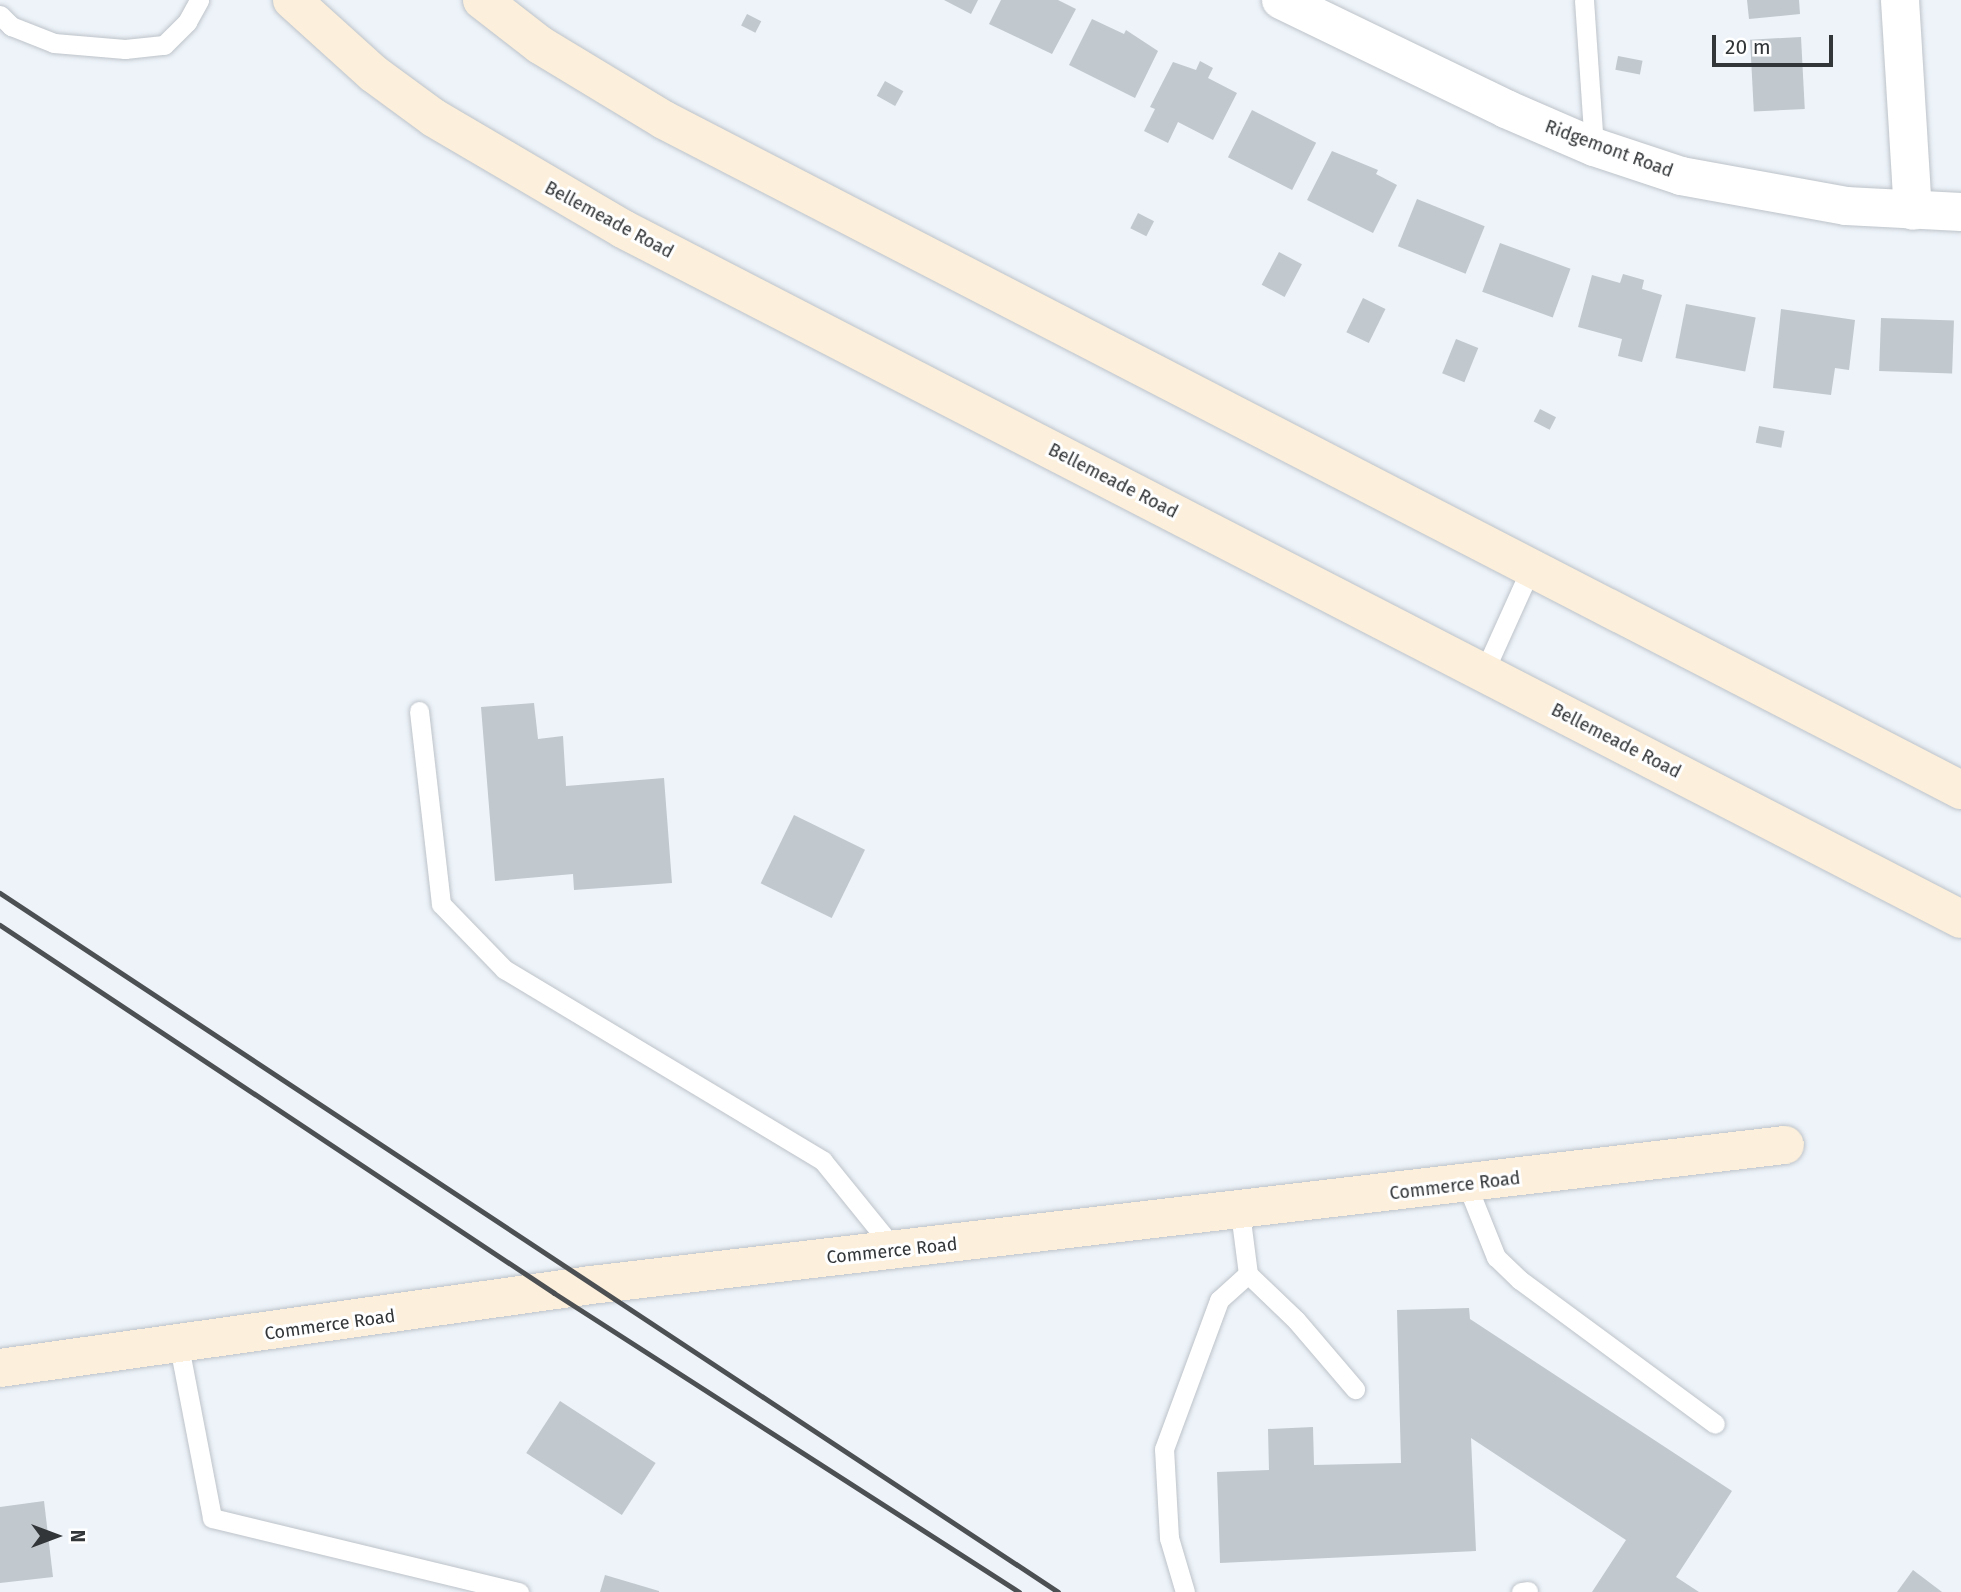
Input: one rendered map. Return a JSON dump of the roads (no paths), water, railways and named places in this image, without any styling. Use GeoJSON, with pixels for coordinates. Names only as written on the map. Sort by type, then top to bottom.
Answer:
{"type":"FeatureCollection","features":[{"type":"Feature","properties":{"kind":"main road","name":"Bellemeade Road"},"geometry":{"type":"LineString","coordinates":[[292,0],[374,74],[434,118],[572,201],[1961,919]]}},
{"type":"Feature","properties":{"kind":"main road"},"geometry":{"type":"LineString","coordinates":[[482,0],[540,45],[664,120],[1961,790]]}},
{"type":"Feature","properties":{"kind":"main road","name":"Commerce Road"},"geometry":{"type":"LineString","coordinates":[[0,1367],[179,1346],[591,1285],[1240,1212],[1785,1145]]}},
{"type":"Feature","properties":{"kind":"street","name":"Ridgemont Road"},"geometry":{"type":"LineString","coordinates":[[1281,0],[1594,147],[1681,176],[1760,193],[1913,211],[1961,212]]}},
{"type":"Feature","properties":{"kind":"street"},"geometry":{"type":"LineString","coordinates":[[1900,0],[1913,211]]}},
{"type":"Feature","properties":{"kind":"lane"},"geometry":{"type":"LineString","coordinates":[[0,15],[10,26],[54,43],[125,50],[164,45],[187,22],[200,0]]}},
{"type":"Feature","properties":{"kind":"lane"},"geometry":{"type":"LineString","coordinates":[[1584,0],[1594,147]]}},
{"type":"Feature","properties":{"kind":"lane"},"geometry":{"type":"LineString","coordinates":[[1484,672],[1531,568]]}},
{"type":"Feature","properties":{"kind":"lane"},"geometry":{"type":"LineString","coordinates":[[419,711],[441,904],[504,969],[823,1161],[895,1251]]}},
{"type":"Feature","properties":{"kind":"lane"},"geometry":{"type":"LineString","coordinates":[[1467,1185],[1496,1257],[1520,1280],[1715,1424]]}},
{"type":"Feature","properties":{"kind":"lane"},"geometry":{"type":"LineString","coordinates":[[1240,1212],[1248,1274],[1296,1320],[1355,1390]]}},
{"type":"Feature","properties":{"kind":"lane"},"geometry":{"type":"LineString","coordinates":[[1185,1592],[1169,1538],[1164,1449],[1219,1300],[1248,1274]]}},
{"type":"Feature","properties":{"kind":"lane"},"geometry":{"type":"LineString","coordinates":[[179,1346],[212,1518],[519,1592]]}},
{"type":"Feature","properties":{"kind":"railway"},"geometry":{"type":"LineString","coordinates":[[0,893],[1058,1592]]}},
{"type":"Feature","properties":{"kind":"railway"},"geometry":{"type":"LineString","coordinates":[[0,925],[554,1293],[1019,1592]]}}]}
